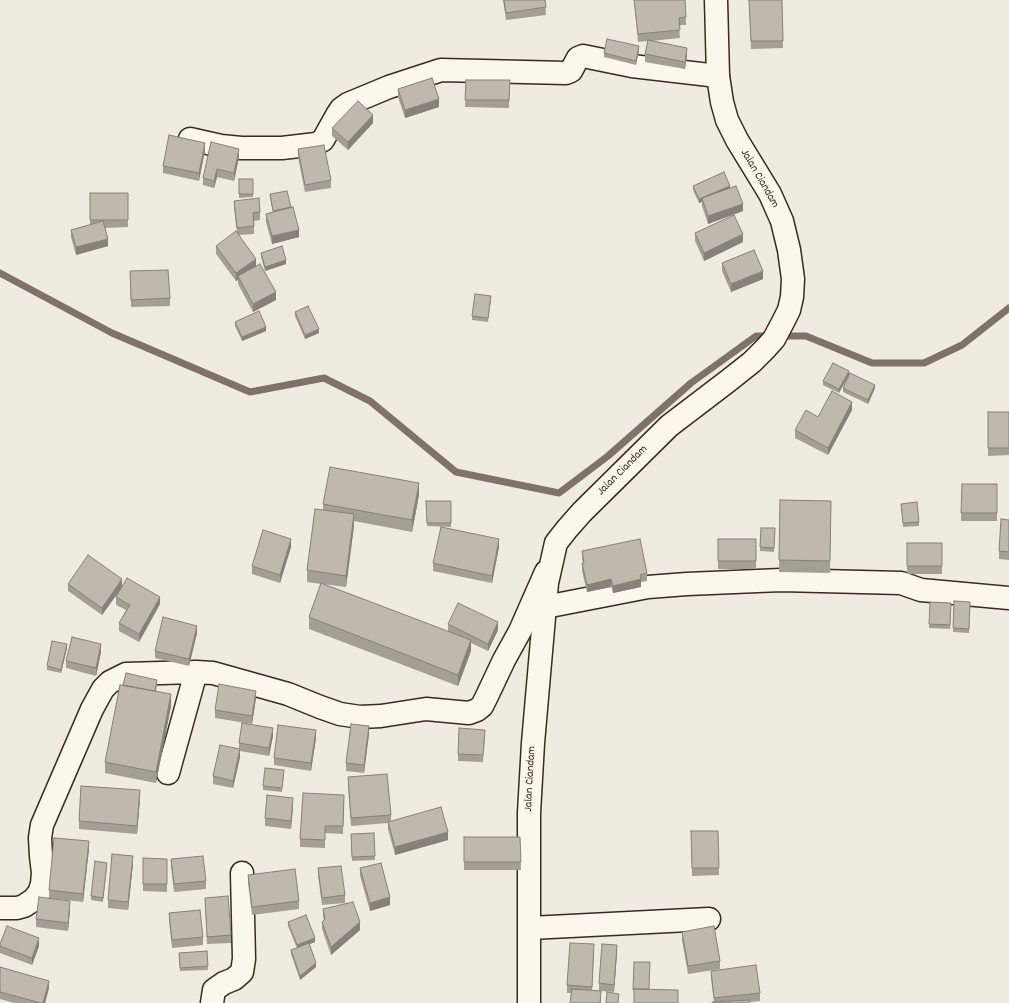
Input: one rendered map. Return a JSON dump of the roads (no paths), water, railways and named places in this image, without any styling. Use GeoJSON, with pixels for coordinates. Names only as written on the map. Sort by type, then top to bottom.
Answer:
{"type":"FeatureCollection","features":[{"type":"Feature","properties":{"kind":"street","name":"Jalan Ciandam"},"geometry":{"type":"LineString","coordinates":[[529,1003],[530,928],[528,860],[533,743],[547,583],[556,543],[566,528],[669,426],[752,362],[779,330],[789,310],[792,297],[791,265],[787,237],[782,221],[770,194],[737,140],[727,120],[722,102],[718,76],[716,0]]}},
{"type":"Feature","properties":{"kind":"street"},"geometry":{"type":"LineString","coordinates":[[190,140],[241,148],[282,148],[316,144],[323,140],[341,109],[348,104],[389,87],[441,70],[566,73],[571,71],[578,58],[583,56],[632,66],[718,76]]}},
{"type":"Feature","properties":{"kind":"street"},"geometry":{"type":"LineString","coordinates":[[0,908],[17,908],[24,906],[33,900],[39,893],[43,873],[40,838],[42,825],[92,709],[110,682],[126,674],[196,672],[213,674],[288,694],[320,707],[347,715],[360,717],[381,716],[426,709],[469,713],[482,706],[520,631],[552,558]]}},
{"type":"Feature","properties":{"kind":"street"},"geometry":{"type":"LineString","coordinates":[[545,607],[648,587],[781,580],[901,583],[921,590],[1009,598]]}},
{"type":"Feature","properties":{"kind":"street"},"geometry":{"type":"LineString","coordinates":[[168,773],[196,672]]}},
{"type":"Feature","properties":{"kind":"street"},"geometry":{"type":"LineString","coordinates":[[212,1003],[214,990],[224,983],[234,979],[242,972],[244,960],[242,873]]}},
{"type":"Feature","properties":{"kind":"street"},"geometry":{"type":"LineString","coordinates":[[530,928],[709,919]]}},
{"type":"Feature","properties":{"kind":"waterway"},"geometry":{"type":"LineString","coordinates":[[0,273],[112,333],[250,392],[324,378],[370,401],[456,472],[559,493],[608,456],[691,383],[756,336],[806,336],[872,363],[924,363],[962,345],[1009,308]]}}]}
